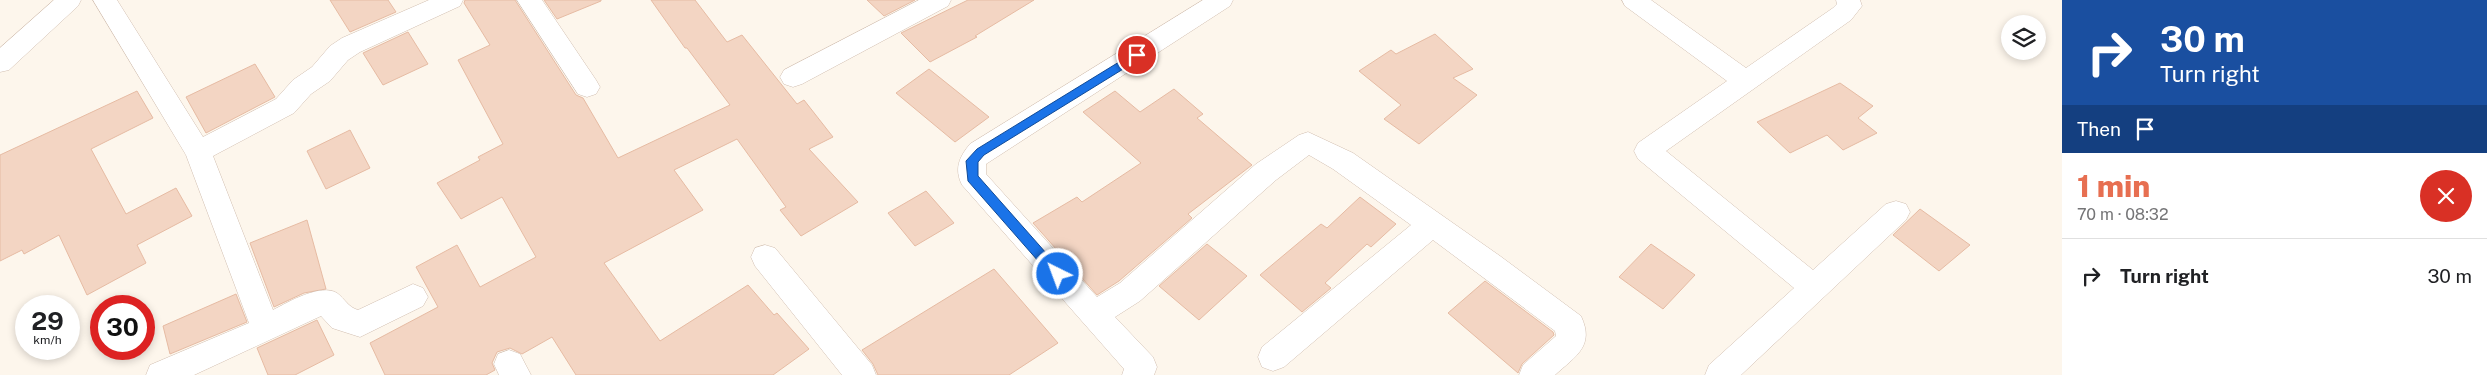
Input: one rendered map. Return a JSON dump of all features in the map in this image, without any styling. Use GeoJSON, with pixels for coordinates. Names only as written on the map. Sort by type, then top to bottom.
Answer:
{"type":"FeatureCollection","features":[{"type":"Feature","properties":{"kind":"street"},"geometry":{"type":"LineString","coordinates":[[0,64],[69,0]]}},
{"type":"Feature","properties":{"kind":"street"},"geometry":{"type":"LineString","coordinates":[[105,0],[198,152],[266,329]]}},
{"type":"Feature","properties":{"kind":"street"},"geometry":{"type":"LineString","coordinates":[[198,152],[285,106],[302,87],[321,74],[339,53],[351,45],[451,0]]}},
{"type":"Feature","properties":{"kind":"street"},"geometry":{"type":"LineString","coordinates":[[529,0],[587,87]]}},
{"type":"Feature","properties":{"kind":"street"},"geometry":{"type":"LineString","coordinates":[[793,77],[939,0]]}},
{"type":"Feature","properties":{"kind":"street"},"geometry":{"type":"LineString","coordinates":[[1634,0],[1746,82]]}},
{"type":"Feature","properties":{"kind":"street"},"geometry":{"type":"LineString","coordinates":[[1813,287],[1647,151],[1847,10],[1850,6],[1848,0]]}},
{"type":"Feature","properties":{"kind":"street"},"geometry":{"type":"LineString","coordinates":[[1142,372],[972,178],[972,161],[980,152],[1137,55],[1217,1]]}},
{"type":"Feature","properties":{"kind":"street"},"geometry":{"type":"LineString","coordinates":[[1094,316],[1130,292],[1266,172],[1308,142],[1343,161],[1570,325],[1571,341],[1534,375]]}},
{"type":"Feature","properties":{"kind":"street"},"geometry":{"type":"LineString","coordinates":[[1720,375],[1896,212]]}},
{"type":"Feature","properties":{"kind":"street"},"geometry":{"type":"LineString","coordinates":[[1273,357],[1431,224]]}},
{"type":"Feature","properties":{"kind":"street"},"geometry":{"type":"LineString","coordinates":[[765,258],[861,375]]}},
{"type":"Feature","properties":{"kind":"street"},"geometry":{"type":"LineString","coordinates":[[161,375],[266,329],[304,308],[326,302],[343,318],[360,324],[413,297]]}},
{"type":"Feature","properties":{"kind":"building"},"geometry":{"type":"Polygon","coordinates":[[[330,0],[388,0],[396,12],[350,32],[330,0]]]}},
{"type":"Feature","properties":{"kind":"building"},"geometry":{"type":"Polygon","coordinates":[[[465,0],[515,0],[576,95],[583,98],[618,158],[730,105],[687,48],[685,48],[651,0],[695,0],[727,42],[742,35],[797,104],[804,100],[833,137],[809,149],[858,202],[801,236],[780,210],[786,207],[737,139],[674,170],[703,210],[604,263],[660,341],[748,285],[774,315],[777,313],[809,349],[773,375],[576,375],[552,337],[522,354],[510,348],[497,352],[492,363],[495,370],[486,375],[385,375],[370,343],[438,307],[416,267],[457,245],[480,287],[536,257],[502,197],[461,219],[437,183],[480,160],[478,157],[503,144],[458,60],[490,45],[464,3],[465,0]]]}},
{"type":"Feature","properties":{"kind":"building"},"geometry":{"type":"Polygon","coordinates":[[[544,0],[601,0],[601,1],[557,19],[544,0]]]}},
{"type":"Feature","properties":{"kind":"building"},"geometry":{"type":"Polygon","coordinates":[[[867,0],[915,0],[884,16],[867,0]]]}},
{"type":"Feature","properties":{"kind":"building"},"geometry":{"type":"Polygon","coordinates":[[[968,0],[1034,0],[975,36],[977,37],[930,62],[901,33],[968,0]]]}},
{"type":"Feature","properties":{"kind":"building"},"geometry":{"type":"Polygon","coordinates":[[[408,32],[428,64],[383,85],[363,53],[408,32]]]}},
{"type":"Feature","properties":{"kind":"building"},"geometry":{"type":"Polygon","coordinates":[[[1435,34],[1473,69],[1453,78],[1477,95],[1419,144],[1384,119],[1401,105],[1359,71],[1391,50],[1396,54],[1435,34]]]}},
{"type":"Feature","properties":{"kind":"building"},"geometry":{"type":"Polygon","coordinates":[[[255,64],[275,97],[206,133],[186,97],[255,64]]]}},
{"type":"Feature","properties":{"kind":"building"},"geometry":{"type":"Polygon","coordinates":[[[929,69],[989,117],[955,142],[896,93],[929,69]]]}},
{"type":"Feature","properties":{"kind":"building"},"geometry":{"type":"Polygon","coordinates":[[[1840,83],[1873,106],[1858,118],[1877,133],[1843,150],[1827,135],[1790,153],[1757,122],[1840,83]]]}},
{"type":"Feature","properties":{"kind":"building"},"geometry":{"type":"Polygon","coordinates":[[[1174,89],[1203,114],[1197,118],[1252,165],[1188,214],[1192,218],[1119,281],[1097,295],[1033,223],[1077,197],[1082,202],[1141,163],[1083,112],[1115,91],[1140,112],[1174,89]]]}},
{"type":"Feature","properties":{"kind":"building"},"geometry":{"type":"Polygon","coordinates":[[[137,91],[153,118],[91,149],[126,214],[176,188],[192,216],[137,245],[146,263],[87,295],[59,235],[24,254],[22,250],[0,261],[0,155],[137,91]]]}},
{"type":"Feature","properties":{"kind":"building"},"geometry":{"type":"Polygon","coordinates":[[[350,130],[370,168],[326,189],[307,151],[350,130]]]}},
{"type":"Feature","properties":{"kind":"building"},"geometry":{"type":"Polygon","coordinates":[[[926,191],[954,223],[915,246],[888,213],[926,191]]]}},
{"type":"Feature","properties":{"kind":"building"},"geometry":{"type":"Polygon","coordinates":[[[1360,197],[1396,224],[1371,247],[1367,244],[1325,283],[1331,288],[1302,312],[1260,275],[1321,224],[1327,228],[1360,197]]]}},
{"type":"Feature","properties":{"kind":"building"},"geometry":{"type":"Polygon","coordinates":[[[1920,209],[1970,245],[1939,271],[1893,235],[1920,209]]]}},
{"type":"Feature","properties":{"kind":"building"},"geometry":{"type":"Polygon","coordinates":[[[307,220],[326,289],[304,293],[274,307],[250,243],[307,220]]]}},
{"type":"Feature","properties":{"kind":"building"},"geometry":{"type":"Polygon","coordinates":[[[1207,244],[1247,276],[1199,320],[1159,286],[1207,244]]]}},
{"type":"Feature","properties":{"kind":"building"},"geometry":{"type":"Polygon","coordinates":[[[1651,244],[1695,275],[1663,309],[1619,277],[1651,244]]]}},
{"type":"Feature","properties":{"kind":"building"},"geometry":{"type":"Polygon","coordinates":[[[994,269],[1058,343],[1009,375],[878,375],[873,364],[862,350],[994,269]]]}},
{"type":"Feature","properties":{"kind":"building"},"geometry":{"type":"Polygon","coordinates":[[[1485,281],[1553,332],[1554,335],[1522,364],[1518,373],[1448,313],[1485,281]]]}},
{"type":"Feature","properties":{"kind":"building"},"geometry":{"type":"Polygon","coordinates":[[[236,294],[247,322],[170,354],[163,326],[236,294]]]}},
{"type":"Feature","properties":{"kind":"building"},"geometry":{"type":"Polygon","coordinates":[[[317,320],[334,355],[295,375],[268,375],[257,348],[317,320]]]}},
{"type":"Feature","properties":{"kind":"route"},"geometry":{"type":"LineString","coordinates":[[1058,274],[972,178],[972,161],[980,152],[1137,55]]}}]}
